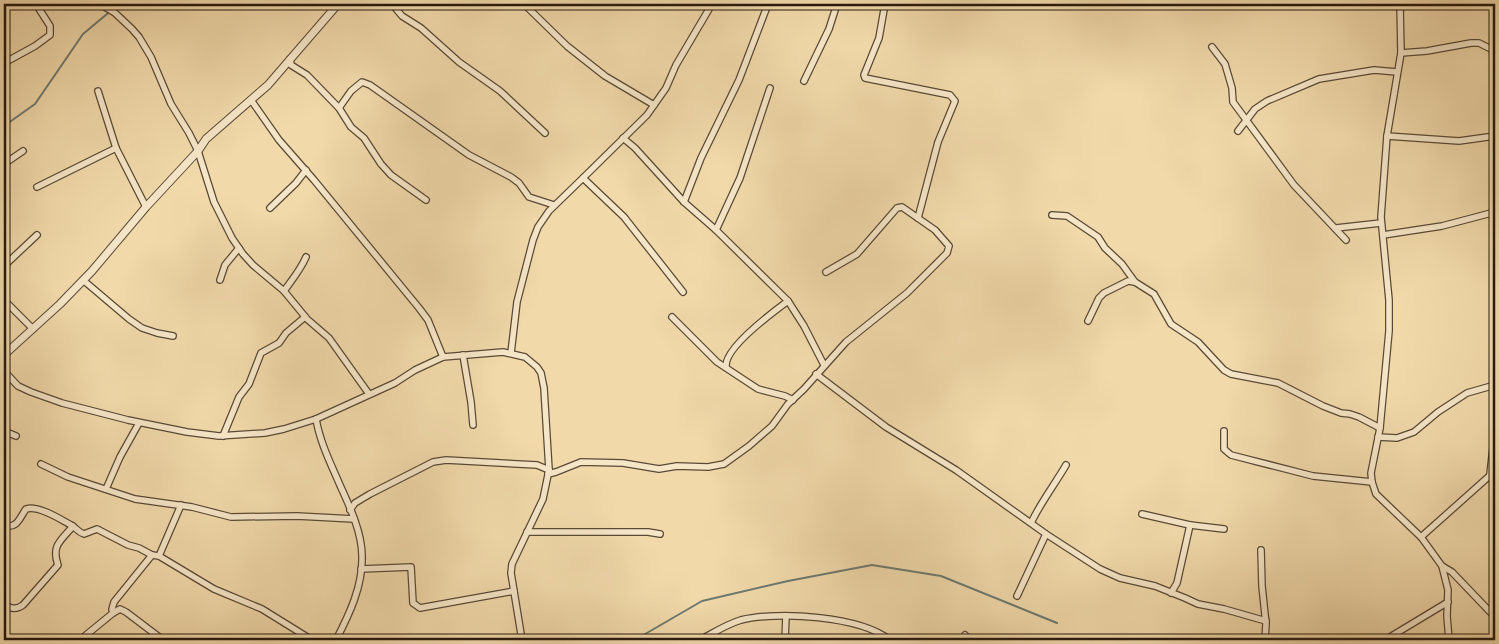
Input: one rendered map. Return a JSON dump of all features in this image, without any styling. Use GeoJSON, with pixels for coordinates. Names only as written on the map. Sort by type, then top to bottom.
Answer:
{"type":"FeatureCollection","features":[{"type":"Feature","properties":{"kind":"street"},"geometry":{"type":"LineString","coordinates":[[4,63],[35,46],[50,35],[50,26],[36,4]]}},
{"type":"Feature","properties":{"kind":"street"},"geometry":{"type":"LineString","coordinates":[[100,4],[118,16],[139,37],[153,62],[171,104],[198,151],[214,202],[239,248],[253,266],[284,291],[305,317],[331,341],[369,394]]}},
{"type":"Feature","properties":{"kind":"street"},"geometry":{"type":"LineString","coordinates":[[4,355],[83,280],[146,207],[198,151],[206,139],[251,100],[338,4]]}},
{"type":"Feature","properties":{"kind":"street"},"geometry":{"type":"LineString","coordinates":[[392,4],[402,16],[421,28],[459,62],[500,91],[545,133]]}},
{"type":"Feature","properties":{"kind":"street"},"geometry":{"type":"LineString","coordinates":[[524,4],[567,46],[605,76],[654,105]]}},
{"type":"Feature","properties":{"kind":"street"},"geometry":{"type":"LineString","coordinates":[[511,353],[517,302],[533,240],[543,218],[647,115],[666,88],[676,65],[712,4]]}},
{"type":"Feature","properties":{"kind":"street"},"geometry":{"type":"LineString","coordinates":[[684,202],[701,158],[731,98],[768,4]]}},
{"type":"Feature","properties":{"kind":"street"},"geometry":{"type":"LineString","coordinates":[[804,82],[829,29],[837,4]]}},
{"type":"Feature","properties":{"kind":"street"},"geometry":{"type":"LineString","coordinates":[[885,4],[879,38],[864,75],[865,78],[950,95],[955,101],[938,142],[918,218]]}},
{"type":"Feature","properties":{"kind":"street"},"geometry":{"type":"LineString","coordinates":[[1400,4],[1401,53],[1387,136],[1381,223],[1389,300],[1389,331],[1380,428],[1371,474],[1376,494],[1421,537],[1442,566],[1448,590],[1447,616],[1449,640]]}},
{"type":"Feature","properties":{"kind":"street"},"geometry":{"type":"LineString","coordinates":[[1401,53],[1422,52],[1471,43],[1479,43],[1495,51]]}},
{"type":"Feature","properties":{"kind":"street"},"geometry":{"type":"LineString","coordinates":[[1212,47],[1225,64],[1232,88],[1233,102],[1294,185],[1346,240]]}},
{"type":"Feature","properties":{"kind":"street"},"geometry":{"type":"LineString","coordinates":[[290,59],[291,64],[307,75],[339,108],[351,127],[364,138],[381,164],[391,175],[426,200]]}},
{"type":"Feature","properties":{"kind":"street"},"geometry":{"type":"LineString","coordinates":[[1238,131],[1246,119],[1267,101],[1319,79],[1374,70],[1397,72]]}},
{"type":"Feature","properties":{"kind":"street"},"geometry":{"type":"LineString","coordinates":[[339,108],[352,91],[362,82],[370,85],[469,155],[511,177],[519,183],[529,197],[554,205]]}},
{"type":"Feature","properties":{"kind":"street"},"geometry":{"type":"LineString","coordinates":[[716,230],[740,178],[770,88]]}},
{"type":"Feature","properties":{"kind":"street"},"geometry":{"type":"LineString","coordinates":[[98,91],[116,148],[146,207]]}},
{"type":"Feature","properties":{"kind":"street"},"geometry":{"type":"LineString","coordinates":[[251,100],[279,140],[306,170],[428,320],[443,357]]}},
{"type":"Feature","properties":{"kind":"street"},"geometry":{"type":"LineString","coordinates":[[1387,136],[1459,141],[1495,136]]}},
{"type":"Feature","properties":{"kind":"street"},"geometry":{"type":"LineString","coordinates":[[623,138],[635,148],[684,202],[716,230],[788,301],[804,326],[824,365]]}},
{"type":"Feature","properties":{"kind":"street"},"geometry":{"type":"LineString","coordinates":[[37,187],[116,148]]}},
{"type":"Feature","properties":{"kind":"street"},"geometry":{"type":"LineString","coordinates":[[4,164],[23,152]]}},
{"type":"Feature","properties":{"kind":"street"},"geometry":{"type":"LineString","coordinates":[[270,208],[296,183],[306,170]]}},
{"type":"Feature","properties":{"kind":"street"},"geometry":{"type":"LineString","coordinates":[[583,178],[624,218],[683,292]]}},
{"type":"Feature","properties":{"kind":"street"},"geometry":{"type":"LineString","coordinates":[[350,510],[355,503],[370,494],[433,462],[446,460],[537,465],[548,472],[556,472],[581,462],[596,461],[659,468],[717,466],[734,457],[766,432],[792,400],[846,342],[907,293],[947,252],[949,246],[935,230],[902,207],[898,208],[857,254],[826,272]]}},
{"type":"Feature","properties":{"kind":"street"},"geometry":{"type":"LineString","coordinates":[[1383,235],[1442,226],[1495,212]]}},
{"type":"Feature","properties":{"kind":"street"},"geometry":{"type":"LineString","coordinates":[[1052,216],[1067,216],[1098,237],[1105,248],[1122,264],[1135,282],[1154,294],[1171,324],[1198,342],[1224,370],[1231,374],[1278,383],[1323,406],[1359,417],[1380,428]]}},
{"type":"Feature","properties":{"kind":"street"},"geometry":{"type":"LineString","coordinates":[[1336,228],[1381,223]]}},
{"type":"Feature","properties":{"kind":"street"},"geometry":{"type":"LineString","coordinates":[[4,266],[38,235]]}},
{"type":"Feature","properties":{"kind":"street"},"geometry":{"type":"LineString","coordinates":[[220,280],[225,265],[239,248]]}},
{"type":"Feature","properties":{"kind":"street"},"geometry":{"type":"LineString","coordinates":[[284,291],[302,266],[306,257]]}},
{"type":"Feature","properties":{"kind":"street"},"geometry":{"type":"LineString","coordinates":[[83,280],[129,320],[142,328],[173,336]]}},
{"type":"Feature","properties":{"kind":"street"},"geometry":{"type":"LineString","coordinates":[[1088,321],[1099,298],[1104,293],[1128,281],[1135,282]]}},
{"type":"Feature","properties":{"kind":"street"},"geometry":{"type":"LineString","coordinates":[[4,300],[33,329]]}},
{"type":"Feature","properties":{"kind":"street"},"geometry":{"type":"LineString","coordinates":[[726,367],[725,363],[730,355],[754,328],[788,301]]}},
{"type":"Feature","properties":{"kind":"street"},"geometry":{"type":"LineString","coordinates":[[223,436],[239,397],[249,384],[261,353],[279,342],[286,333],[305,317]]}},
{"type":"Feature","properties":{"kind":"street"},"geometry":{"type":"LineString","coordinates":[[672,317],[712,358],[758,389],[785,396],[792,400]]}},
{"type":"Feature","properties":{"kind":"street"},"geometry":{"type":"LineString","coordinates":[[4,371],[18,386],[62,403],[140,423],[187,432],[223,436],[265,433],[316,419],[395,383],[443,357],[503,352],[530,359],[541,373],[548,472],[543,500],[512,564],[514,591],[522,640]]}},
{"type":"Feature","properties":{"kind":"street"},"geometry":{"type":"LineString","coordinates":[[463,355],[473,426]]}},
{"type":"Feature","properties":{"kind":"street"},"geometry":{"type":"LineString","coordinates":[[816,374],[886,427],[956,470],[1046,534],[1100,569],[1120,578],[1142,582],[1198,604],[1266,621]]}},
{"type":"Feature","properties":{"kind":"street"},"geometry":{"type":"LineString","coordinates":[[1378,437],[1397,438],[1414,432],[1438,412],[1467,393],[1495,385]]}},
{"type":"Feature","properties":{"kind":"street"},"geometry":{"type":"LineString","coordinates":[[316,419],[324,450],[354,519],[362,556],[361,569],[353,601],[336,640]]}},
{"type":"Feature","properties":{"kind":"street"},"geometry":{"type":"LineString","coordinates":[[106,489],[120,456],[140,423]]}},
{"type":"Feature","properties":{"kind":"street"},"geometry":{"type":"LineString","coordinates":[[1495,430],[1493,473],[1493,506],[1495,509]]}},
{"type":"Feature","properties":{"kind":"street"},"geometry":{"type":"LineString","coordinates":[[4,431],[16,436]]}},
{"type":"Feature","properties":{"kind":"street"},"geometry":{"type":"LineString","coordinates":[[1224,431],[1224,449],[1231,455],[1313,476],[1372,482]]}},
{"type":"Feature","properties":{"kind":"street"},"geometry":{"type":"LineString","coordinates":[[41,464],[68,477],[135,499],[181,505],[231,517],[297,516],[354,519]]}},
{"type":"Feature","properties":{"kind":"street"},"geometry":{"type":"LineString","coordinates":[[1031,523],[1038,508],[1053,488],[1066,464]]}},
{"type":"Feature","properties":{"kind":"street"},"geometry":{"type":"LineString","coordinates":[[1421,537],[1493,473]]}},
{"type":"Feature","properties":{"kind":"street"},"geometry":{"type":"LineString","coordinates":[[113,612],[114,602],[155,555],[181,505]]}},
{"type":"Feature","properties":{"kind":"street"},"geometry":{"type":"LineString","coordinates":[[4,525],[14,526],[18,523],[26,508],[37,507],[73,526],[78,532],[84,534],[97,528],[128,545],[155,555],[214,590],[262,609],[312,640]]}},
{"type":"Feature","properties":{"kind":"street"},"geometry":{"type":"LineString","coordinates":[[1142,514],[1224,529]]}},
{"type":"Feature","properties":{"kind":"street"},"geometry":{"type":"LineString","coordinates":[[1171,594],[1177,583],[1190,524]]}},
{"type":"Feature","properties":{"kind":"street"},"geometry":{"type":"LineString","coordinates":[[4,604],[18,609],[23,605],[58,565],[55,555],[56,547],[73,526]]}},
{"type":"Feature","properties":{"kind":"street"},"geometry":{"type":"LineString","coordinates":[[527,532],[648,532],[660,534]]}},
{"type":"Feature","properties":{"kind":"street"},"geometry":{"type":"LineString","coordinates":[[1017,596],[1046,534]]}},
{"type":"Feature","properties":{"kind":"street"},"geometry":{"type":"LineString","coordinates":[[1261,550],[1262,586],[1266,621],[1265,640]]}},
{"type":"Feature","properties":{"kind":"street"},"geometry":{"type":"LineString","coordinates":[[1442,566],[1452,572],[1495,617]]}},
{"type":"Feature","properties":{"kind":"street"},"geometry":{"type":"LineString","coordinates":[[361,569],[411,567],[413,603],[420,608],[514,591]]}},
{"type":"Feature","properties":{"kind":"street"},"geometry":{"type":"LineString","coordinates":[[1385,640],[1448,602]]}},
{"type":"Feature","properties":{"kind":"street"},"geometry":{"type":"LineString","coordinates":[[80,640],[113,612],[118,610],[124,610],[163,640]]}},
{"type":"Feature","properties":{"kind":"street"},"geometry":{"type":"LineString","coordinates":[[700,640],[740,621],[764,616],[837,620],[865,626],[879,632],[890,640]]}},
{"type":"Feature","properties":{"kind":"street"},"geometry":{"type":"LineString","coordinates":[[785,640],[786,616]]}},
{"type":"Feature","properties":{"kind":"street"},"geometry":{"type":"LineString","coordinates":[[965,635],[970,640]]}},
{"type":"Feature","properties":{"kind":"waterway"},"geometry":{"type":"LineString","coordinates":[[4,126],[35,104],[83,34],[119,4]]}},
{"type":"Feature","properties":{"kind":"waterway"},"geometry":{"type":"LineString","coordinates":[[628,640],[640,637],[702,601],[788,581],[872,565],[941,576],[1057,623]]}}]}
